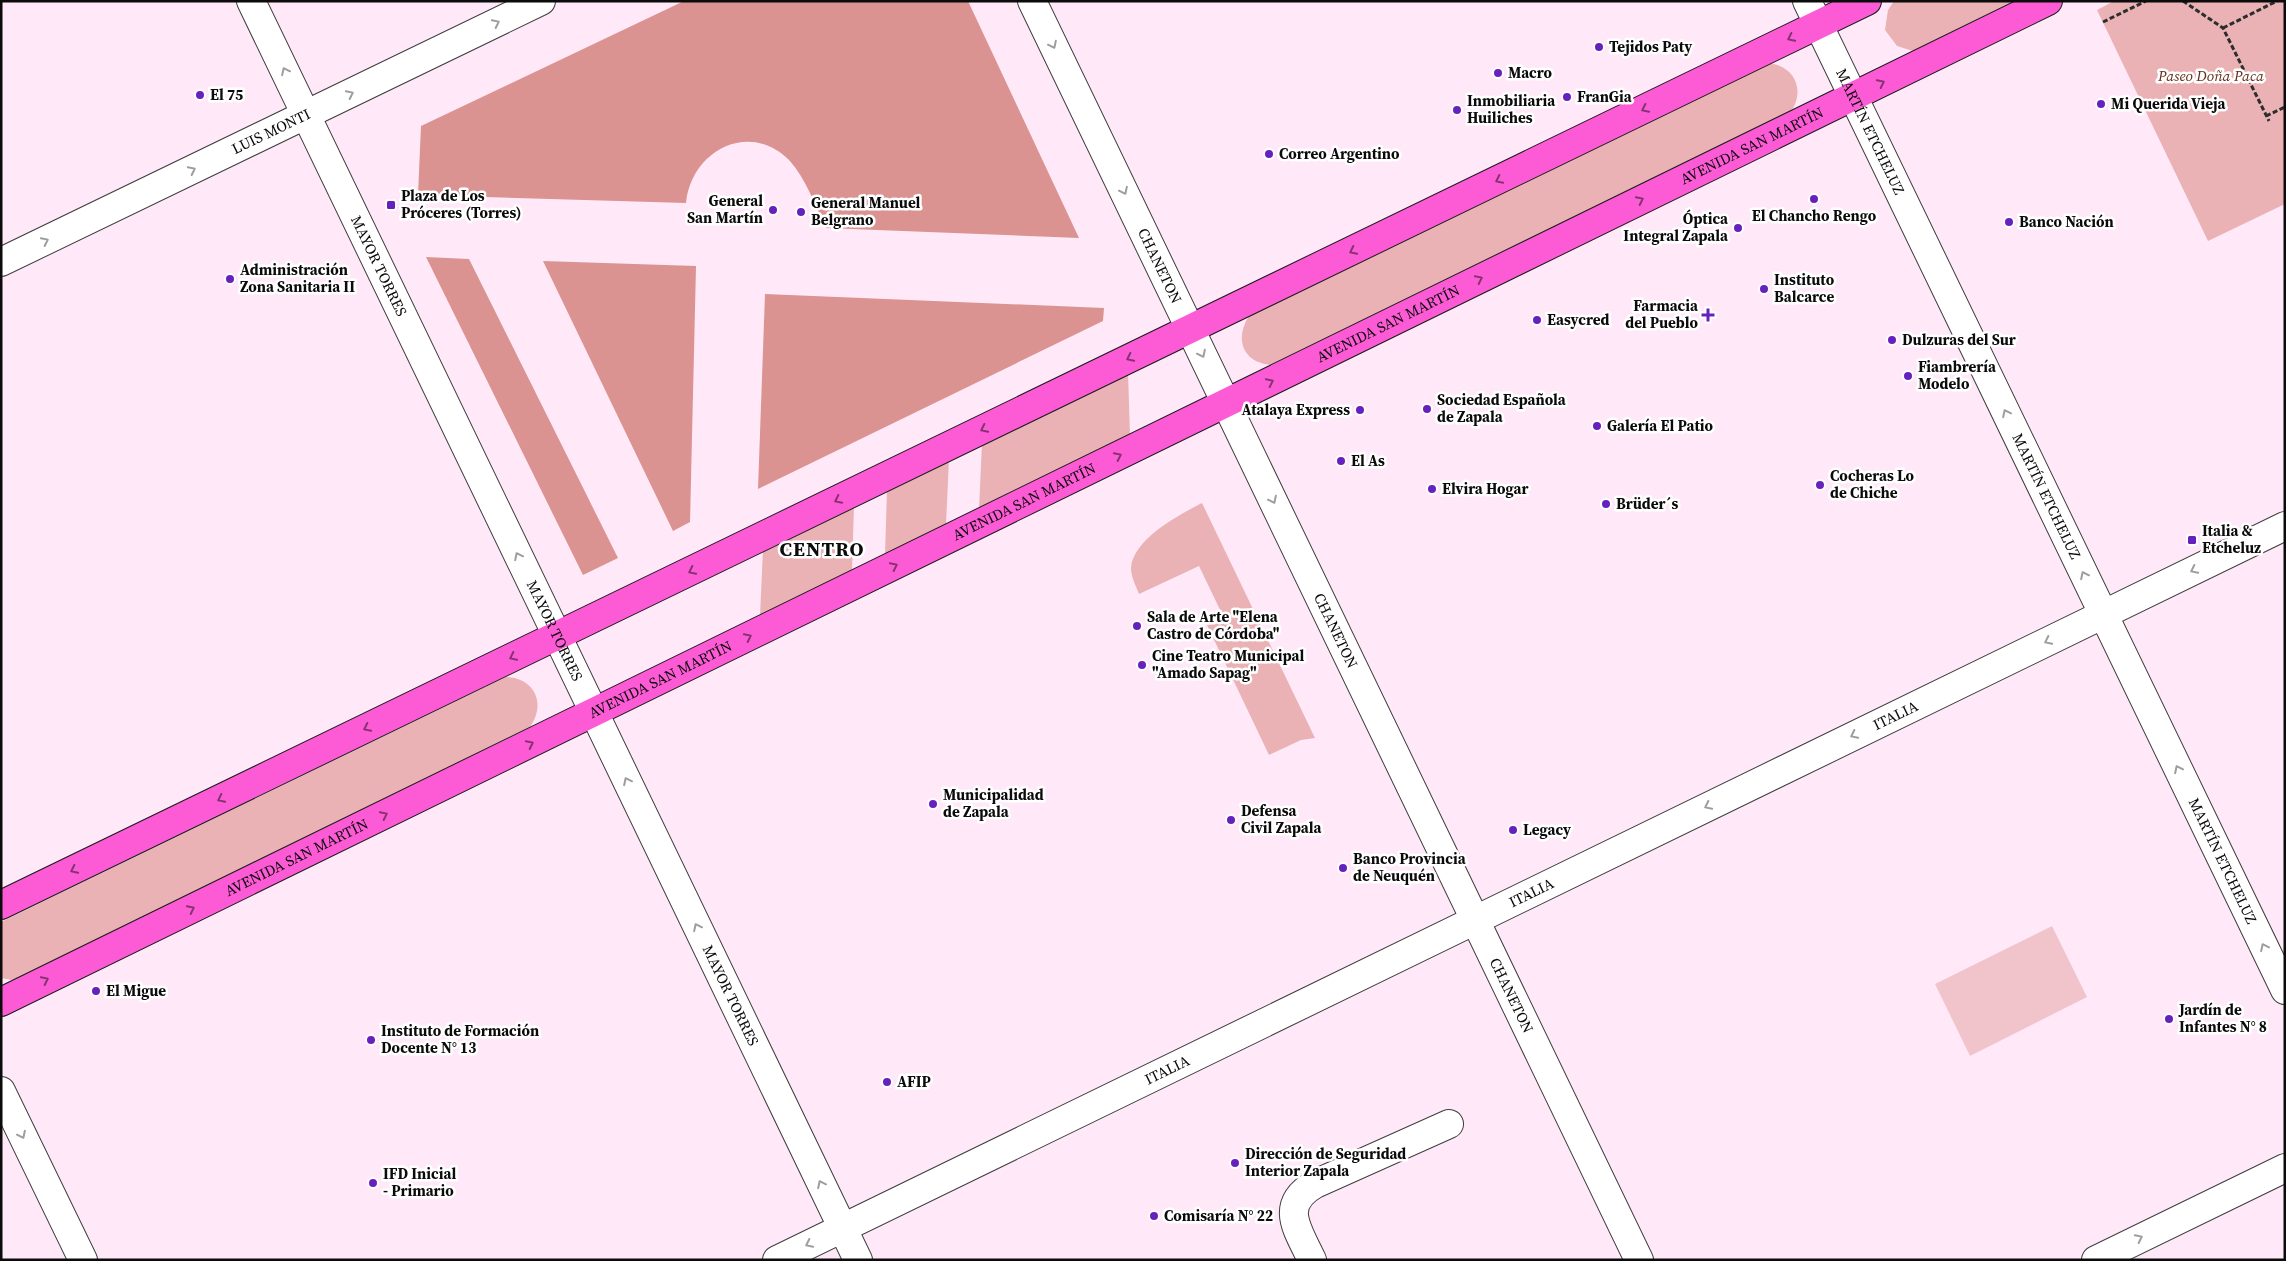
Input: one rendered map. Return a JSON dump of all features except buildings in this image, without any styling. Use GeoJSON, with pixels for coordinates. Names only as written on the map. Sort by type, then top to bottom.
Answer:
{"type":"FeatureCollection","features":[{"type":"Feature","properties":{"kind":"main road"},"geometry":{"type":"LineString","coordinates":[[1,905],[1190,329],[1812,13],[1867,1]]}},
{"type":"Feature","properties":{"kind":"main road","name":"AVENIDA SAN MARTÍN"},"geometry":{"type":"LineString","coordinates":[[1,1002],[2048,1]]}},
{"type":"Feature","properties":{"kind":"street","name":"MAYOR TORRES"},"geometry":{"type":"LineString","coordinates":[[251,1],[858,1260]]}},
{"type":"Feature","properties":{"kind":"street","name":"LUIS MONTI"},"geometry":{"type":"LineString","coordinates":[[1,262],[542,1]]}},
{"type":"Feature","properties":{"kind":"street","name":"CHANETON"},"geometry":{"type":"LineString","coordinates":[[1032,1],[1639,1260]]}},
{"type":"Feature","properties":{"kind":"street","name":"MARTÍN ETCHELUZ"},"geometry":{"type":"LineString","coordinates":[[1812,13],[2285,990]]}},
{"type":"Feature","properties":{"kind":"street","name":"ITALIA"},"geometry":{"type":"LineString","coordinates":[[777,1260],[2285,526]]}},
{"type":"Feature","properties":{"kind":"street"},"geometry":{"type":"LineString","coordinates":[[1,1091],[83,1260]]}},
{"type":"Feature","properties":{"kind":"street"},"geometry":{"type":"LineString","coordinates":[[1312,1260],[1294,1217],[1294,1206],[1298,1196],[1315,1184],[1449,1124]]}},
{"type":"Feature","properties":{"kind":"street"},"geometry":{"type":"LineString","coordinates":[[2096,1260],[2285,1168]]}},
{"type":"Feature","properties":{"kind":"path"},"geometry":{"type":"LineString","coordinates":[[2103,22],[2146,1]]}},
{"type":"Feature","properties":{"kind":"path"},"geometry":{"type":"LineString","coordinates":[[2183,1],[2223,28],[2269,121]]}},
{"type":"Feature","properties":{"kind":"path"},"geometry":{"type":"LineString","coordinates":[[2223,28],[2277,1]]}},
{"type":"Feature","properties":{"kind":"path"},"geometry":{"type":"LineString","coordinates":[[2266,116],[2285,106]]}},
{"type":"Feature","properties":{"kind":"green space"},"geometry":{"type":"Polygon","coordinates":[[[1894,1],[2024,1],[1916,52],[1897,46],[1885,30],[1888,10],[1894,1]]]}},
{"type":"Feature","properties":{"kind":"green space","name":"Paseo Doña Paca"},"geometry":{"type":"Polygon","coordinates":[[[2114,1],[2285,1],[2285,204],[2208,241],[2097,10],[2114,1]]]}},
{"type":"Feature","properties":{"kind":"green space"},"geometry":{"type":"Polygon","coordinates":[[[1766,63],[1784,68],[1795,81],[1797,97],[1789,114],[1271,365],[1254,360],[1244,348],[1242,333],[1249,316],[1766,63]]]}},
{"type":"Feature","properties":{"kind":"green space"},"geometry":{"type":"Polygon","coordinates":[[[1128,372],[1130,436],[979,509],[982,443],[1128,372]]]}},
{"type":"Feature","properties":{"kind":"green space"},"geometry":{"type":"Polygon","coordinates":[[[949,459],[946,525],[885,555],[887,489],[949,459]]]}},
{"type":"Feature","properties":{"kind":"green space"},"geometry":{"type":"Polygon","coordinates":[[[1202,503],[1315,738],[1301,740],[1269,755],[1207,625],[1223,616],[1199,566],[1139,594],[1131,568],[1134,557],[1140,547],[1148,538],[1170,521],[1202,503]]]}},
{"type":"Feature","properties":{"kind":"green space"},"geometry":{"type":"Polygon","coordinates":[[[854,505],[852,571],[760,616],[763,549],[854,505]]]}},
{"type":"Feature","properties":{"kind":"green space"},"geometry":{"type":"Polygon","coordinates":[[[506,677],[524,682],[535,694],[537,710],[529,728],[21,977],[11,980],[1,978],[1,922],[506,677]]]}},
{"type":"Feature","properties":{"kind":"shaded area"},"geometry":{"type":"Polygon","coordinates":[[[684,1],[968,1],[1079,238],[826,228],[795,167],[773,148],[757,143],[740,142],[724,147],[710,156],[699,169],[690,185],[686,203],[418,195],[421,126],[684,1]]]}},
{"type":"Feature","properties":{"kind":"shaded area"},"geometry":{"type":"Polygon","coordinates":[[[426,257],[469,259],[618,558],[583,575],[426,257]]]}},
{"type":"Feature","properties":{"kind":"shaded area"},"geometry":{"type":"Polygon","coordinates":[[[543,261],[696,266],[690,522],[673,531],[543,261]]]}},
{"type":"Feature","properties":{"kind":"shaded area"},"geometry":{"type":"Polygon","coordinates":[[[765,294],[1104,308],[1103,321],[758,489],[765,294]]]}},
{"type":"Feature","properties":{"kind":"shaded area"},"geometry":{"type":"Polygon","coordinates":[[[2052,926],[2087,997],[1970,1056],[1935,984],[2052,926]]]}},
{"type":"Feature","properties":{"kind":"place","name":"Tejidos Paty"},"geometry":{"type":"Point","coordinates":[1599,47]}},
{"type":"Feature","properties":{"kind":"place","name":"Macro"},"geometry":{"type":"Point","coordinates":[1498,73]}},
{"type":"Feature","properties":{"kind":"place","name":"El 75"},"geometry":{"type":"Point","coordinates":[200,95]}},
{"type":"Feature","properties":{"kind":"place","name":"FranGia"},"geometry":{"type":"Point","coordinates":[1567,97]}},
{"type":"Feature","properties":{"kind":"place","name":"Mi Querida Vieja"},"geometry":{"type":"Point","coordinates":[2101,104]}},
{"type":"Feature","properties":{"kind":"place","name":"Inmobiliaria Huiliches"},"geometry":{"type":"Point","coordinates":[1457,110]}},
{"type":"Feature","properties":{"kind":"place","name":"Correo Argentino"},"geometry":{"type":"Point","coordinates":[1269,154]}},
{"type":"Feature","properties":{"kind":"place","name":"El Chancho Rengo"},"geometry":{"type":"Point","coordinates":[1814,199]}},
{"type":"Feature","properties":{"kind":"place","name":"Plaza de Los Próceres (Torres)"},"geometry":{"type":"Point","coordinates":[391,205]}},
{"type":"Feature","properties":{"kind":"place","name":"General San Martín"},"geometry":{"type":"Point","coordinates":[773,210]}},
{"type":"Feature","properties":{"kind":"place","name":"General Manuel Belgrano"},"geometry":{"type":"Point","coordinates":[801,212]}},
{"type":"Feature","properties":{"kind":"place","name":"Banco Nación"},"geometry":{"type":"Point","coordinates":[2009,222]}},
{"type":"Feature","properties":{"kind":"place","name":"Óptica Integral Zapala"},"geometry":{"type":"Point","coordinates":[1738,228]}},
{"type":"Feature","properties":{"kind":"place","name":"Administración Zona Sanitaria II"},"geometry":{"type":"Point","coordinates":[230,279]}},
{"type":"Feature","properties":{"kind":"place","name":"Instituto Balcarce"},"geometry":{"type":"Point","coordinates":[1764,289]}},
{"type":"Feature","properties":{"kind":"place","name":"Farmacia del Pueblo"},"geometry":{"type":"Point","coordinates":[1708,315]}},
{"type":"Feature","properties":{"kind":"place","name":"Easycred"},"geometry":{"type":"Point","coordinates":[1537,320]}},
{"type":"Feature","properties":{"kind":"place","name":"Dulzuras del Sur"},"geometry":{"type":"Point","coordinates":[1892,340]}},
{"type":"Feature","properties":{"kind":"place","name":"Fiambrería Modelo"},"geometry":{"type":"Point","coordinates":[1908,376]}},
{"type":"Feature","properties":{"kind":"place","name":"Sociedad Española de Zapala"},"geometry":{"type":"Point","coordinates":[1427,409]}},
{"type":"Feature","properties":{"kind":"place","name":"Atalaya Express"},"geometry":{"type":"Point","coordinates":[1360,410]}},
{"type":"Feature","properties":{"kind":"place","name":"Galería El Patio"},"geometry":{"type":"Point","coordinates":[1597,426]}},
{"type":"Feature","properties":{"kind":"place","name":"El As"},"geometry":{"type":"Point","coordinates":[1341,461]}},
{"type":"Feature","properties":{"kind":"place","name":"Cocheras Lo de Chiche"},"geometry":{"type":"Point","coordinates":[1820,485]}},
{"type":"Feature","properties":{"kind":"place","name":"Elvira Hogar"},"geometry":{"type":"Point","coordinates":[1432,489]}},
{"type":"Feature","properties":{"kind":"place","name":"Brüder´s"},"geometry":{"type":"Point","coordinates":[1606,504]}},
{"type":"Feature","properties":{"kind":"place","name":"Italia & Etcheluz"},"geometry":{"type":"Point","coordinates":[2192,540]}},
{"type":"Feature","properties":{"kind":"place","name":"Sala de Arte \"Elena Castro de Córdoba\""},"geometry":{"type":"Point","coordinates":[1137,626]}},
{"type":"Feature","properties":{"kind":"place","name":"Cine Teatro Municipal \"Amado Sapag\""},"geometry":{"type":"Point","coordinates":[1142,665]}},
{"type":"Feature","properties":{"kind":"place","name":"Municipalidad de Zapala"},"geometry":{"type":"Point","coordinates":[933,804]}},
{"type":"Feature","properties":{"kind":"place","name":"Defensa Civil Zapala"},"geometry":{"type":"Point","coordinates":[1231,820]}},
{"type":"Feature","properties":{"kind":"place","name":"Legacy"},"geometry":{"type":"Point","coordinates":[1513,830]}},
{"type":"Feature","properties":{"kind":"place","name":"Banco Provincia de Neuquén"},"geometry":{"type":"Point","coordinates":[1343,868]}},
{"type":"Feature","properties":{"kind":"place","name":"El Migue"},"geometry":{"type":"Point","coordinates":[96,991]}},
{"type":"Feature","properties":{"kind":"place","name":"Jardín de Infantes N° 8"},"geometry":{"type":"Point","coordinates":[2169,1019]}},
{"type":"Feature","properties":{"kind":"place","name":"Instituto de Formación Docente N° 13"},"geometry":{"type":"Point","coordinates":[371,1040]}},
{"type":"Feature","properties":{"kind":"place","name":"AFIP"},"geometry":{"type":"Point","coordinates":[887,1082]}},
{"type":"Feature","properties":{"kind":"place","name":"Dirección de Seguridad Interior Zapala"},"geometry":{"type":"Point","coordinates":[1235,1163]}},
{"type":"Feature","properties":{"kind":"place","name":"IFD Inicial - Primario"},"geometry":{"type":"Point","coordinates":[373,1183]}},
{"type":"Feature","properties":{"kind":"place","name":"Comisaría N° 22"},"geometry":{"type":"Point","coordinates":[1154,1216]}},
{"type":"Feature","properties":{"kind":"district","name":"CENTRO"},"geometry":{"type":"Point","coordinates":[822,549]}}]}
